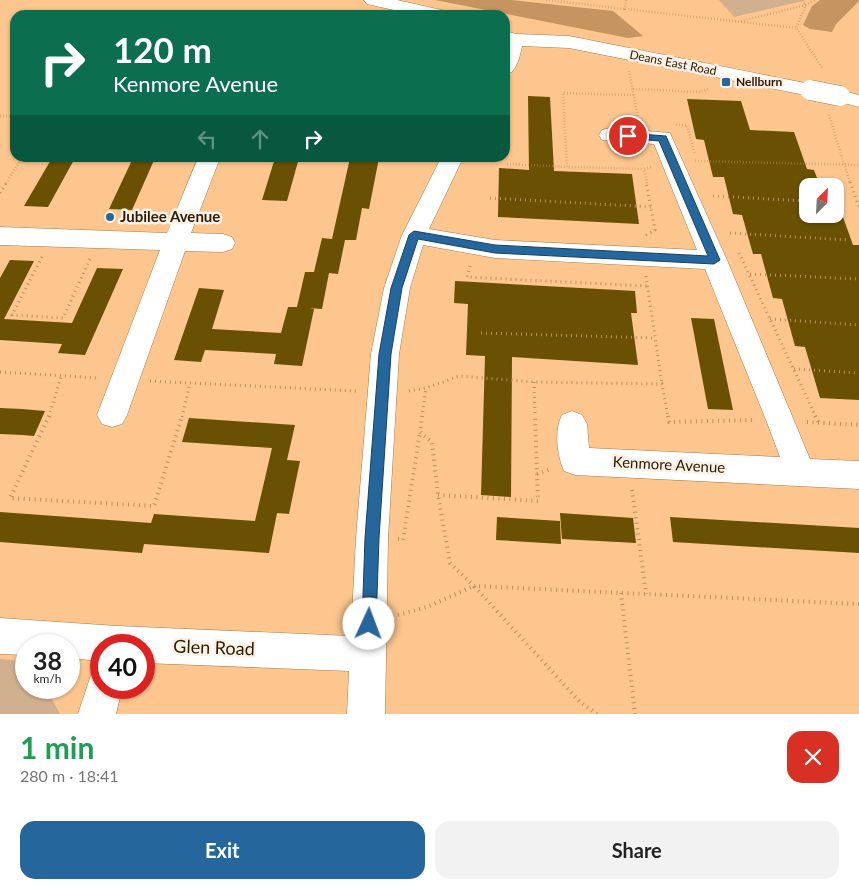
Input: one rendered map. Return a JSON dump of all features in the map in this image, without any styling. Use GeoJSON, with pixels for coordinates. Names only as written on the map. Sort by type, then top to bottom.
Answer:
{"type":"FeatureCollection","features":[{"type":"Feature","properties":{"kind":"street"},"geometry":{"type":"LineString","coordinates":[[373,0],[418,10]]}},
{"type":"Feature","properties":{"kind":"street"},"geometry":{"type":"LineString","coordinates":[[510,38],[510,59]]}},
{"type":"Feature","properties":{"kind":"street","name":"Deans East Road"},"geometry":{"type":"LineString","coordinates":[[510,38],[569,42],[850,98]]}},
{"type":"Feature","properties":{"kind":"street"},"geometry":{"type":"LineString","coordinates":[[610,135],[662,138],[673,160],[781,420],[800,472]]}},
{"type":"Feature","properties":{"kind":"street"},"geometry":{"type":"LineString","coordinates":[[112,415],[206,162]]}},
{"type":"Feature","properties":{"kind":"street"},"geometry":{"type":"LineString","coordinates":[[366,714],[372,538],[385,354],[396,288],[414,235],[450,162]]}},
{"type":"Feature","properties":{"kind":"street"},"geometry":{"type":"LineString","coordinates":[[414,235],[495,249],[714,260]]}},
{"type":"Feature","properties":{"kind":"street"},"geometry":{"type":"LineString","coordinates":[[0,236],[223,242]]}},
{"type":"Feature","properties":{"kind":"street","name":"Kenmore Avenue"},"geometry":{"type":"LineString","coordinates":[[572,424],[575,460],[859,474]]}},
{"type":"Feature","properties":{"kind":"street","name":"Glen Road"},"geometry":{"type":"LineString","coordinates":[[0,636],[90,642]]}},
{"type":"Feature","properties":{"kind":"street","name":"Glen Road"},"geometry":{"type":"LineString","coordinates":[[155,643],[368,639]]}},
{"type":"Feature","properties":{"kind":"street"},"geometry":{"type":"LineString","coordinates":[[97,714],[101,699]]}},
{"type":"Feature","properties":{"kind":"path"},"geometry":{"type":"LineString","coordinates":[[546,0],[796,28]]}},
{"type":"Feature","properties":{"kind":"path"},"geometry":{"type":"LineString","coordinates":[[625,9],[626,0]]}},
{"type":"Feature","properties":{"kind":"path"},"geometry":{"type":"LineString","coordinates":[[738,21],[806,5],[801,0]]}},
{"type":"Feature","properties":{"kind":"path"},"geometry":{"type":"LineString","coordinates":[[633,89],[700,92],[709,89]]}},
{"type":"Feature","properties":{"kind":"path"},"geometry":{"type":"LineString","coordinates":[[673,160],[859,166]]}},
{"type":"Feature","properties":{"kind":"path"},"geometry":{"type":"LineString","coordinates":[[0,193],[19,162]]}},
{"type":"Feature","properties":{"kind":"path"},"geometry":{"type":"LineString","coordinates":[[507,164],[567,167]]}},
{"type":"Feature","properties":{"kind":"path"},"geometry":{"type":"LineString","coordinates":[[713,196],[799,201]]}},
{"type":"Feature","properties":{"kind":"path"},"geometry":{"type":"LineString","coordinates":[[490,198],[651,207]]}},
{"type":"Feature","properties":{"kind":"path"},"geometry":{"type":"LineString","coordinates":[[730,233],[848,240]]}},
{"type":"Feature","properties":{"kind":"path"},"geometry":{"type":"LineString","coordinates":[[476,246],[467,277],[648,286]]}},
{"type":"Feature","properties":{"kind":"path"},"geometry":{"type":"LineString","coordinates":[[45,252],[12,315],[63,318],[92,254]]}},
{"type":"Feature","properties":{"kind":"path"},"geometry":{"type":"LineString","coordinates":[[749,274],[859,279]]}},
{"type":"Feature","properties":{"kind":"path"},"geometry":{"type":"LineString","coordinates":[[770,319],[859,325]]}},
{"type":"Feature","properties":{"kind":"path"},"geometry":{"type":"LineString","coordinates":[[481,333],[655,338]]}},
{"type":"Feature","properties":{"kind":"path"},"geometry":{"type":"LineString","coordinates":[[794,369],[859,373]]}},
{"type":"Feature","properties":{"kind":"path"},"geometry":{"type":"LineString","coordinates":[[0,372],[359,391]]}},
{"type":"Feature","properties":{"kind":"path"},"geometry":{"type":"LineString","coordinates":[[61,376],[50,414],[10,498],[154,506],[181,420],[190,383]]}},
{"type":"Feature","properties":{"kind":"path"},"geometry":{"type":"LineString","coordinates":[[407,392],[426,388],[459,376],[534,382],[662,384],[669,422],[781,420],[859,425]]}},
{"type":"Feature","properties":{"kind":"path"},"geometry":{"type":"LineString","coordinates":[[438,495],[538,502],[534,382]]}},
{"type":"Feature","properties":{"kind":"path"},"geometry":{"type":"LineString","coordinates":[[372,538],[403,540],[426,388]]}},
{"type":"Feature","properties":{"kind":"path"},"geometry":{"type":"LineString","coordinates":[[420,432],[432,442],[438,495],[450,563],[474,586],[580,702],[597,714]]}},
{"type":"Feature","properties":{"kind":"path"},"geometry":{"type":"LineString","coordinates":[[628,463],[646,594]]}},
{"type":"Feature","properties":{"kind":"path"},"geometry":{"type":"LineString","coordinates":[[368,639],[427,607],[474,586],[859,604]]}},
{"type":"Feature","properties":{"kind":"path"},"geometry":{"type":"LineString","coordinates":[[621,593],[635,714]]}},
{"type":"Feature","properties":{"kind":"shaded area"},"geometry":{"type":"Polygon","coordinates":[[[435,0],[511,0],[613,11],[643,36],[628,38],[510,15],[510,10],[486,10],[435,0]]]}},
{"type":"Feature","properties":{"kind":"shaded area"},"geometry":{"type":"Polygon","coordinates":[[[719,0],[807,0],[734,17],[719,0]]]}},
{"type":"Feature","properties":{"kind":"shaded area"},"geometry":{"type":"Polygon","coordinates":[[[820,0],[859,1],[836,24],[832,32],[810,29],[803,25],[812,6],[820,0]]]}},
{"type":"Feature","properties":{"kind":"shaded area"},"geometry":{"type":"Polygon","coordinates":[[[0,659],[15,660],[15,699],[52,699],[60,714],[0,714],[0,659]]]}},
{"type":"Feature","properties":{"kind":"building"},"geometry":{"type":"Polygon","coordinates":[[[528,96],[550,97],[554,171],[632,174],[639,224],[498,217],[499,168],[529,170],[528,96]]]}},
{"type":"Feature","properties":{"kind":"building"},"geometry":{"type":"Polygon","coordinates":[[[687,99],[741,101],[750,130],[794,132],[807,169],[814,170],[817,178],[799,178],[799,223],[844,223],[844,220],[853,245],[859,245],[859,400],[820,398],[805,347],[795,346],[782,299],[773,298],[761,254],[753,254],[742,215],[733,214],[724,177],[713,177],[704,140],[696,139],[687,99]]]}},
{"type":"Feature","properties":{"kind":"building"},"geometry":{"type":"Polygon","coordinates":[[[50,162],[73,162],[48,207],[24,206],[50,162]]]}},
{"type":"Feature","properties":{"kind":"building"},"geometry":{"type":"Polygon","coordinates":[[[131,162],[153,162],[132,210],[109,209],[131,162]]]}},
{"type":"Feature","properties":{"kind":"building"},"geometry":{"type":"Polygon","coordinates":[[[274,162],[298,162],[287,201],[262,200],[274,162]]]}},
{"type":"Feature","properties":{"kind":"building"},"geometry":{"type":"Polygon","coordinates":[[[349,162],[378,162],[369,209],[362,208],[356,240],[345,240],[338,274],[329,273],[322,309],[309,308],[314,309],[302,366],[274,364],[276,354],[205,350],[201,362],[174,360],[199,288],[224,290],[212,329],[281,333],[288,307],[297,307],[305,272],[314,272],[322,238],[332,239],[349,162]]]}},
{"type":"Feature","properties":{"kind":"building"},"geometry":{"type":"Polygon","coordinates":[[[10,260],[34,261],[4,319],[72,323],[97,268],[123,269],[85,355],[58,353],[62,344],[0,340],[0,278],[10,260]]]}},
{"type":"Feature","properties":{"kind":"building"},"geometry":{"type":"Polygon","coordinates":[[[455,281],[635,291],[637,313],[631,313],[638,365],[512,357],[511,497],[481,495],[485,356],[466,355],[468,304],[454,303],[455,281]]]}},
{"type":"Feature","properties":{"kind":"building"},"geometry":{"type":"Polygon","coordinates":[[[691,318],[714,319],[733,410],[708,409],[691,318]]]}},
{"type":"Feature","properties":{"kind":"building"},"geometry":{"type":"Polygon","coordinates":[[[0,408],[45,411],[34,436],[0,434],[0,408]]]}},
{"type":"Feature","properties":{"kind":"building"},"geometry":{"type":"Polygon","coordinates":[[[189,418],[295,425],[287,460],[300,461],[289,514],[277,513],[269,553],[144,544],[142,553],[0,542],[0,512],[151,523],[154,514],[255,521],[272,448],[182,442],[189,418]]]}},
{"type":"Feature","properties":{"kind":"building"},"geometry":{"type":"Polygon","coordinates":[[[560,513],[633,518],[636,543],[562,539],[560,513]]]}},
{"type":"Feature","properties":{"kind":"building"},"geometry":{"type":"Polygon","coordinates":[[[497,517],[560,521],[561,544],[496,540],[497,517]]]}},
{"type":"Feature","properties":{"kind":"building"},"geometry":{"type":"Polygon","coordinates":[[[670,517],[859,528],[859,553],[673,542],[670,517]]]}},
{"type":"Feature","properties":{"kind":"place","name":"Nellburn"},"geometry":{"type":"Point","coordinates":[726,82]}},
{"type":"Feature","properties":{"kind":"place","name":"Jubilee Avenue"},"geometry":{"type":"Point","coordinates":[110,217]}},
{"type":"Feature","properties":{"kind":"route"},"geometry":{"type":"LineString","coordinates":[[369,624],[372,538],[385,354],[396,288],[414,235],[495,249],[714,260],[662,138],[628,136]]}}]}
